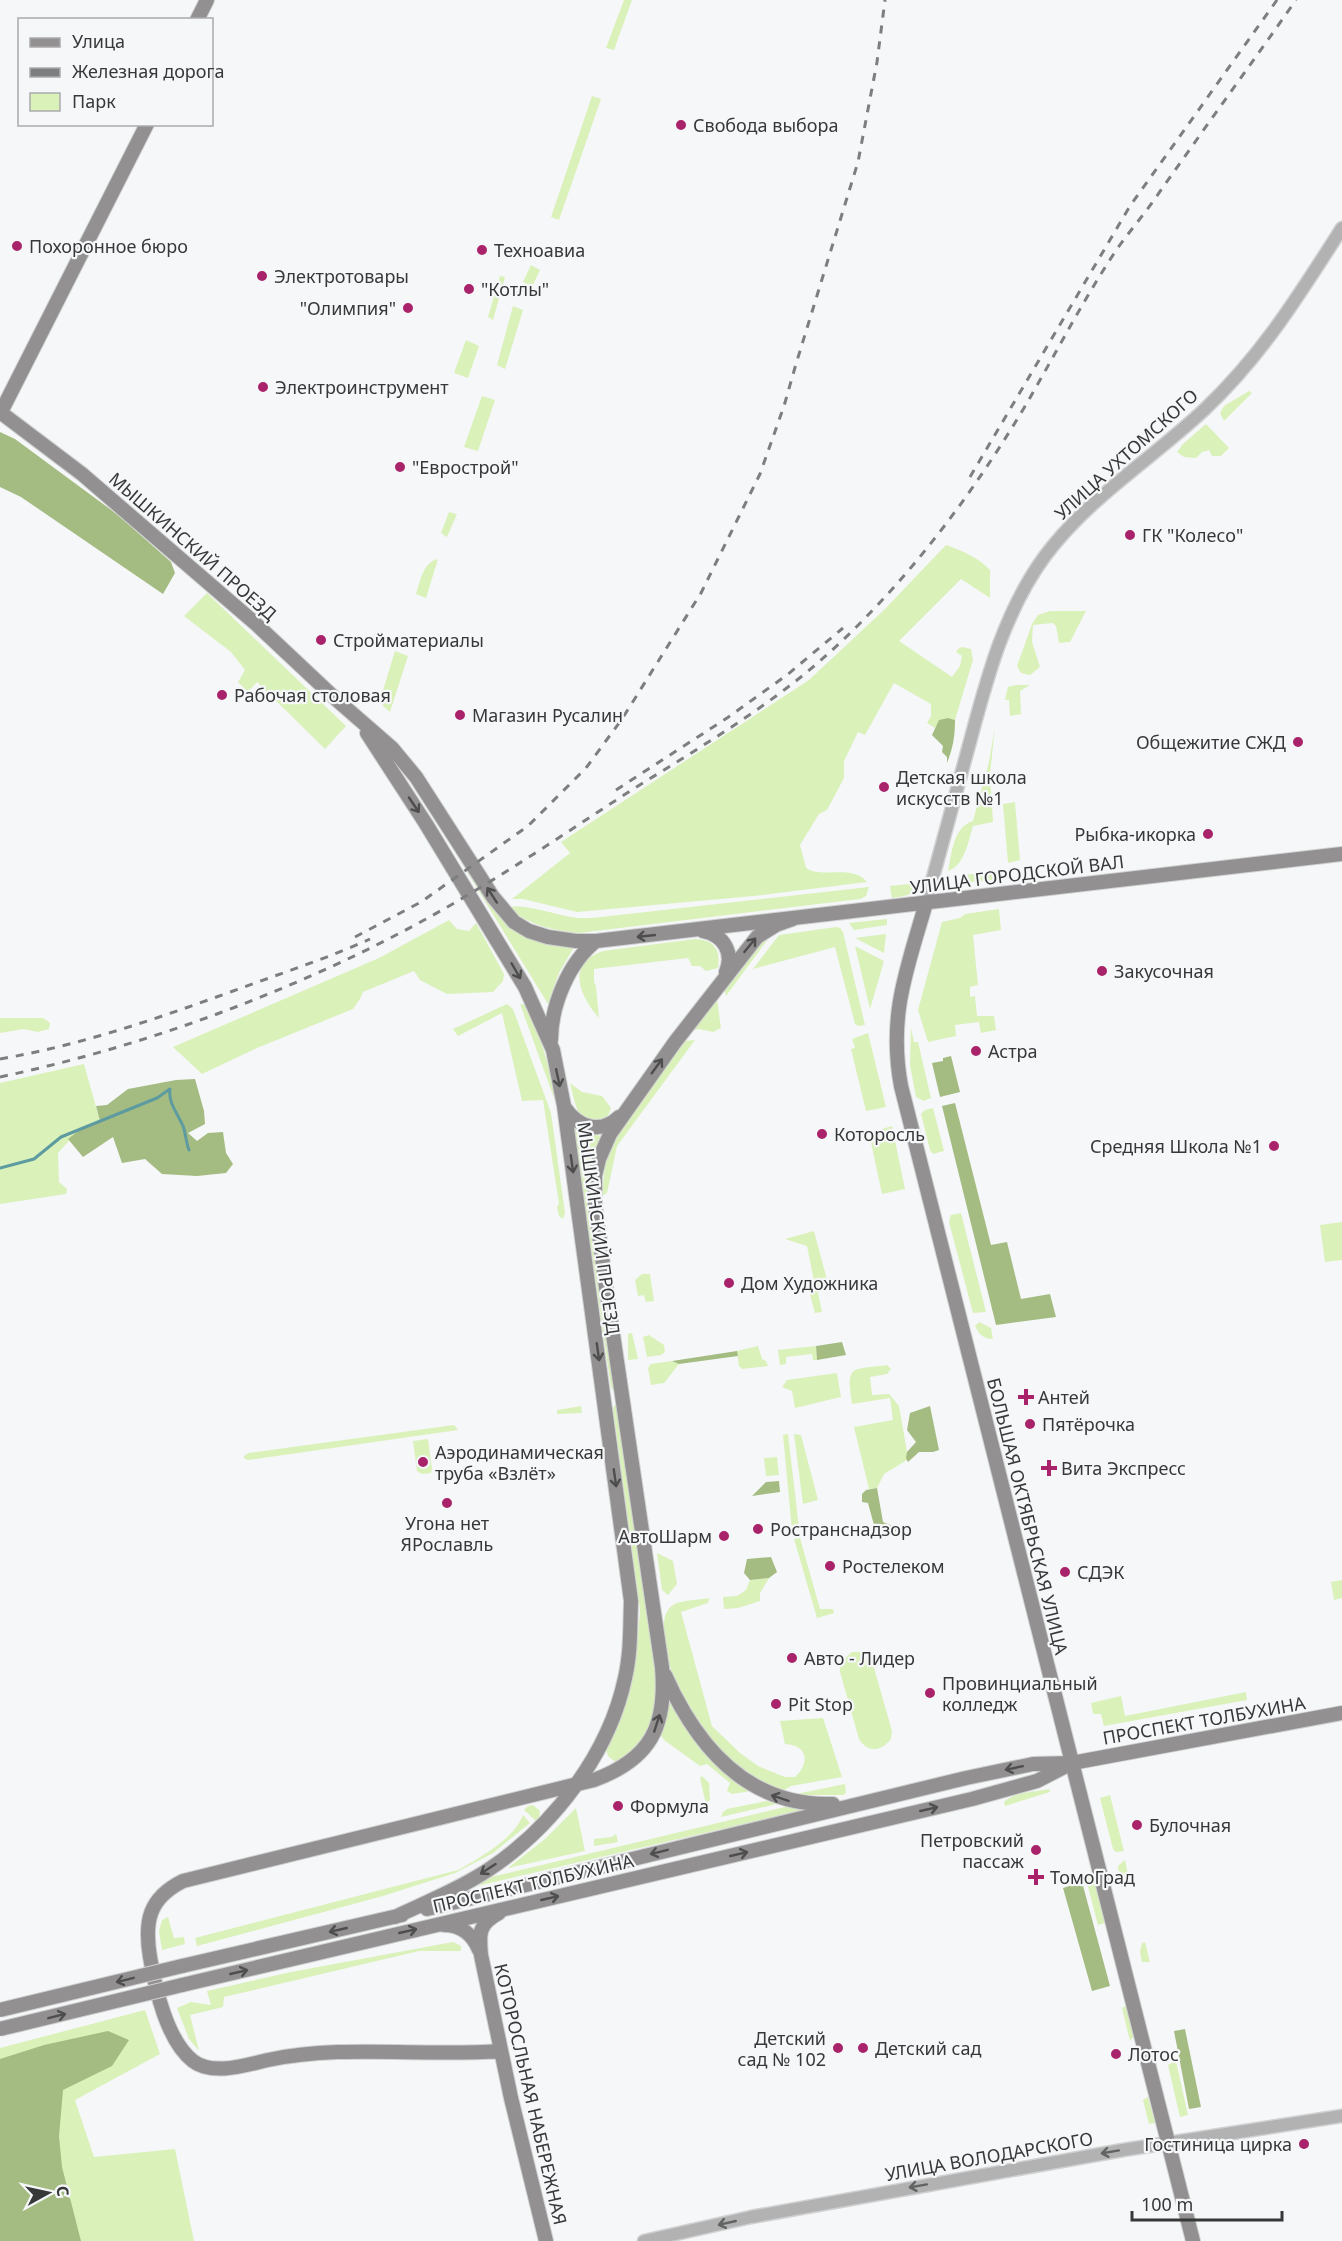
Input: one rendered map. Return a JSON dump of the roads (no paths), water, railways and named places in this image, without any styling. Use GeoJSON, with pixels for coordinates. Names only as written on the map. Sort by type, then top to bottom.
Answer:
{"type":"FeatureCollection","features":[{"type":"Feature","properties":{"kind":"main road"},"geometry":{"type":"LineString","coordinates":[[198,18],[207,0]]}},
{"type":"Feature","properties":{"kind":"main road"},"geometry":{"type":"LineString","coordinates":[[0,412],[146,126]]}},
{"type":"Feature","properties":{"kind":"main road","name":"МЫШКИНСКИЙ ПРОЕЗД"},"geometry":{"type":"LineString","coordinates":[[0,412],[82,474],[256,624],[392,748],[416,777],[506,915],[529,931],[548,937],[576,941],[596,941],[695,930]]}},
{"type":"Feature","properties":{"kind":"main road","name":"МЫШКИНСКИЙ ПРОЕЗД"},"geometry":{"type":"LineString","coordinates":[[356,716],[512,964],[531,999],[553,1050],[564,1106],[631,1601],[626,1676],[614,1715],[600,1747],[575,1786],[540,1826],[508,1855],[482,1874],[395,1917]]}},
{"type":"Feature","properties":{"kind":"main road","name":"УЛИЦА ГОРОДСКОЙ ВАЛ"},"geometry":{"type":"LineString","coordinates":[[695,930],[1342,854]]}},
{"type":"Feature","properties":{"kind":"main road","name":"БОЛЬШАЯ ОКТЯБРЬСКАЯ УЛИЦА"},"geometry":{"type":"LineString","coordinates":[[926,903],[899,1001],[896,1041],[899,1072],[1193,2241]]}},
{"type":"Feature","properties":{"kind":"main road","name":"МЫШКИНСКИЙ ПРОЕЗД"},"geometry":{"type":"LineString","coordinates":[[575,1786],[608,1775],[644,1751],[650,1743],[662,1706],[663,1686],[595,1203],[599,1159],[604,1143],[623,1114],[718,985],[757,937],[771,928],[793,920]]}},
{"type":"Feature","properties":{"kind":"main road"},"geometry":{"type":"LineString","coordinates":[[695,930],[716,935],[727,948],[728,966],[718,985]]}},
{"type":"Feature","properties":{"kind":"main road"},"geometry":{"type":"LineString","coordinates":[[553,1050],[552,1023],[561,995],[576,962],[596,941]]}},
{"type":"Feature","properties":{"kind":"main road"},"geometry":{"type":"LineString","coordinates":[[564,1106],[571,1116],[587,1127],[605,1126],[623,1114]]}},
{"type":"Feature","properties":{"kind":"main road","name":"МЫШКИНСКИЙ ПРОЕЗД"},"geometry":{"type":"LineString","coordinates":[[662,1667],[676,1701],[691,1727],[711,1751],[748,1781],[772,1796],[799,1803],[859,1804]]}},
{"type":"Feature","properties":{"kind":"main road","name":"ПРОСПЕКТ ТОЛБУХИНА"},"geometry":{"type":"LineString","coordinates":[[0,2010],[1033,1764],[1072,1762],[1342,1713]]}},
{"type":"Feature","properties":{"kind":"main road"},"geometry":{"type":"LineString","coordinates":[[600,1747],[604,1762],[614,1768],[622,1767]]}},
{"type":"Feature","properties":{"kind":"main road","name":"ПРОСПЕКТ ТОЛБУХИНА"},"geometry":{"type":"LineString","coordinates":[[0,2029],[972,1798],[1037,1781],[1072,1762]]}},
{"type":"Feature","properties":{"kind":"main road"},"geometry":{"type":"LineString","coordinates":[[500,2051],[315,2053],[206,2068],[193,2061],[180,2047],[161,2006],[147,1942],[148,1924],[153,1907],[160,1896],[183,1881],[575,1786]]}},
{"type":"Feature","properties":{"kind":"main road"},"geometry":{"type":"LineString","coordinates":[[526,1798],[540,1806],[543,1814],[540,1826]]}},
{"type":"Feature","properties":{"kind":"main road"},"geometry":{"type":"LineString","coordinates":[[481,1955],[479,1939],[482,1928],[491,1917],[508,1908]]}},
{"type":"Feature","properties":{"kind":"main road"},"geometry":{"type":"LineString","coordinates":[[431,1926],[450,1925],[460,1928],[475,1940],[481,1955]]}},
{"type":"Feature","properties":{"kind":"main road","name":"КОТОРОСЛЬНАЯ НАБЕРЕЖНАЯ"},"geometry":{"type":"LineString","coordinates":[[481,1955],[497,2024],[500,2051],[546,2241]]}},
{"type":"Feature","properties":{"kind":"street","name":"УЛИЦА УХТОМСКОГО"},"geometry":{"type":"LineString","coordinates":[[926,903],[988,674],[1011,615],[1031,576],[1083,511],[1206,408],[1263,347],[1288,313],[1342,228]]}},
{"type":"Feature","properties":{"kind":"street","name":"УЛИЦА ВОЛОДАРСКОГО"},"geometry":{"type":"LineString","coordinates":[[644,2241],[751,2217],[1168,2142],[1342,2116]]}},
{"type":"Feature","properties":{"kind":"waterway"},"geometry":{"type":"LineString","coordinates":[[0,1168],[34,1159],[61,1137],[157,1098],[170,1089],[172,1103],[184,1128],[189,1150]]}},
{"type":"Feature","properties":{"kind":"railway"},"geometry":{"type":"LineString","coordinates":[[355,937],[421,902],[528,826],[586,768],[622,719],[701,593],[760,474],[784,406],[858,162],[877,62],[885,0]]}},
{"type":"Feature","properties":{"kind":"railway"},"geometry":{"type":"LineString","coordinates":[[970,477],[1130,206],[1277,0]]}},
{"type":"Feature","properties":{"kind":"railway"},"geometry":{"type":"LineString","coordinates":[[0,1077],[110,1049],[219,1013],[325,970],[376,945],[503,874],[729,729],[818,663],[889,593],[967,496],[1024,408],[1117,249],[1296,0]]}},
{"type":"Feature","properties":{"kind":"railway"},"geometry":{"type":"LineString","coordinates":[[616,790],[727,718],[787,675],[843,628]]}},
{"type":"Feature","properties":{"kind":"railway"},"geometry":{"type":"LineString","coordinates":[[0,1059],[89,1039],[147,1021],[302,966],[370,939]]}},
{"type":"Feature","properties":{"kind":"place","name":"Свобода выбора"},"geometry":{"type":"Point","coordinates":[681,125]}},
{"type":"Feature","properties":{"kind":"place","name":"Похоронное бюро"},"geometry":{"type":"Point","coordinates":[17,246]}},
{"type":"Feature","properties":{"kind":"place","name":"Техноавиа"},"geometry":{"type":"Point","coordinates":[482,250]}},
{"type":"Feature","properties":{"kind":"place","name":"Электротовары"},"geometry":{"type":"Point","coordinates":[262,276]}},
{"type":"Feature","properties":{"kind":"place","name":"\"Котлы\""},"geometry":{"type":"Point","coordinates":[469,289]}},
{"type":"Feature","properties":{"kind":"place","name":"\"Олимпия\""},"geometry":{"type":"Point","coordinates":[408,308]}},
{"type":"Feature","properties":{"kind":"place","name":"Электроинструмент"},"geometry":{"type":"Point","coordinates":[263,387]}},
{"type":"Feature","properties":{"kind":"place","name":"\"Еврострой\""},"geometry":{"type":"Point","coordinates":[400,467]}},
{"type":"Feature","properties":{"kind":"place","name":"ГК \"Колесо\""},"geometry":{"type":"Point","coordinates":[1130,535]}},
{"type":"Feature","properties":{"kind":"place","name":"Стройматериалы"},"geometry":{"type":"Point","coordinates":[321,640]}},
{"type":"Feature","properties":{"kind":"place","name":"Рабочая столовая"},"geometry":{"type":"Point","coordinates":[222,695]}},
{"type":"Feature","properties":{"kind":"place","name":"Магазин Русалин"},"geometry":{"type":"Point","coordinates":[460,715]}},
{"type":"Feature","properties":{"kind":"place","name":"Общежитие СЖД"},"geometry":{"type":"Point","coordinates":[1298,742]}},
{"type":"Feature","properties":{"kind":"place","name":"Детская школа искусств №1"},"geometry":{"type":"Point","coordinates":[884,787]}},
{"type":"Feature","properties":{"kind":"place","name":"Рыбка-икорка"},"geometry":{"type":"Point","coordinates":[1208,834]}},
{"type":"Feature","properties":{"kind":"place","name":"Закусочная"},"geometry":{"type":"Point","coordinates":[1102,971]}},
{"type":"Feature","properties":{"kind":"place","name":"Астра"},"geometry":{"type":"Point","coordinates":[976,1051]}},
{"type":"Feature","properties":{"kind":"place","name":"Которосль"},"geometry":{"type":"Point","coordinates":[822,1134]}},
{"type":"Feature","properties":{"kind":"place","name":"Средняя Школа №1"},"geometry":{"type":"Point","coordinates":[1274,1146]}},
{"type":"Feature","properties":{"kind":"place","name":"Дом Художника"},"geometry":{"type":"Point","coordinates":[729,1283]}},
{"type":"Feature","properties":{"kind":"place","name":"Антей"},"geometry":{"type":"Point","coordinates":[1026,1397]}},
{"type":"Feature","properties":{"kind":"place","name":"Пятёрочка"},"geometry":{"type":"Point","coordinates":[1030,1424]}},
{"type":"Feature","properties":{"kind":"place","name":"Аэродинамическая труба «Взлёт»"},"geometry":{"type":"Point","coordinates":[423,1462]}},
{"type":"Feature","properties":{"kind":"place","name":"Вита Экспресс"},"geometry":{"type":"Point","coordinates":[1049,1468]}},
{"type":"Feature","properties":{"kind":"place","name":"Угона нет ЯРославль"},"geometry":{"type":"Point","coordinates":[447,1503]}},
{"type":"Feature","properties":{"kind":"place","name":"Ространснадзор"},"geometry":{"type":"Point","coordinates":[758,1529]}},
{"type":"Feature","properties":{"kind":"place","name":"АвтоШарм"},"geometry":{"type":"Point","coordinates":[724,1536]}},
{"type":"Feature","properties":{"kind":"place","name":"Ростелеком"},"geometry":{"type":"Point","coordinates":[830,1566]}},
{"type":"Feature","properties":{"kind":"place","name":"СДЭК"},"geometry":{"type":"Point","coordinates":[1065,1572]}},
{"type":"Feature","properties":{"kind":"place","name":"Авто - Лидер"},"geometry":{"type":"Point","coordinates":[792,1658]}},
{"type":"Feature","properties":{"kind":"place","name":"Провинциальный колледж"},"geometry":{"type":"Point","coordinates":[930,1693]}},
{"type":"Feature","properties":{"kind":"place","name":"Pit Stop"},"geometry":{"type":"Point","coordinates":[776,1704]}},
{"type":"Feature","properties":{"kind":"place","name":"Формула"},"geometry":{"type":"Point","coordinates":[618,1806]}},
{"type":"Feature","properties":{"kind":"place","name":"Булочная"},"geometry":{"type":"Point","coordinates":[1137,1825]}},
{"type":"Feature","properties":{"kind":"place","name":"Петровский пассаж"},"geometry":{"type":"Point","coordinates":[1036,1850]}},
{"type":"Feature","properties":{"kind":"place","name":"ТомоГрад"},"geometry":{"type":"Point","coordinates":[1036,1877]}},
{"type":"Feature","properties":{"kind":"place","name":"Детский сад № 102"},"geometry":{"type":"Point","coordinates":[838,2048]}},
{"type":"Feature","properties":{"kind":"place","name":"Детский сад"},"geometry":{"type":"Point","coordinates":[863,2048]}},
{"type":"Feature","properties":{"kind":"place","name":"Лотос"},"geometry":{"type":"Point","coordinates":[1116,2054]}},
{"type":"Feature","properties":{"kind":"place","name":"Гостиница цирка"},"geometry":{"type":"Point","coordinates":[1304,2144]}}]}
